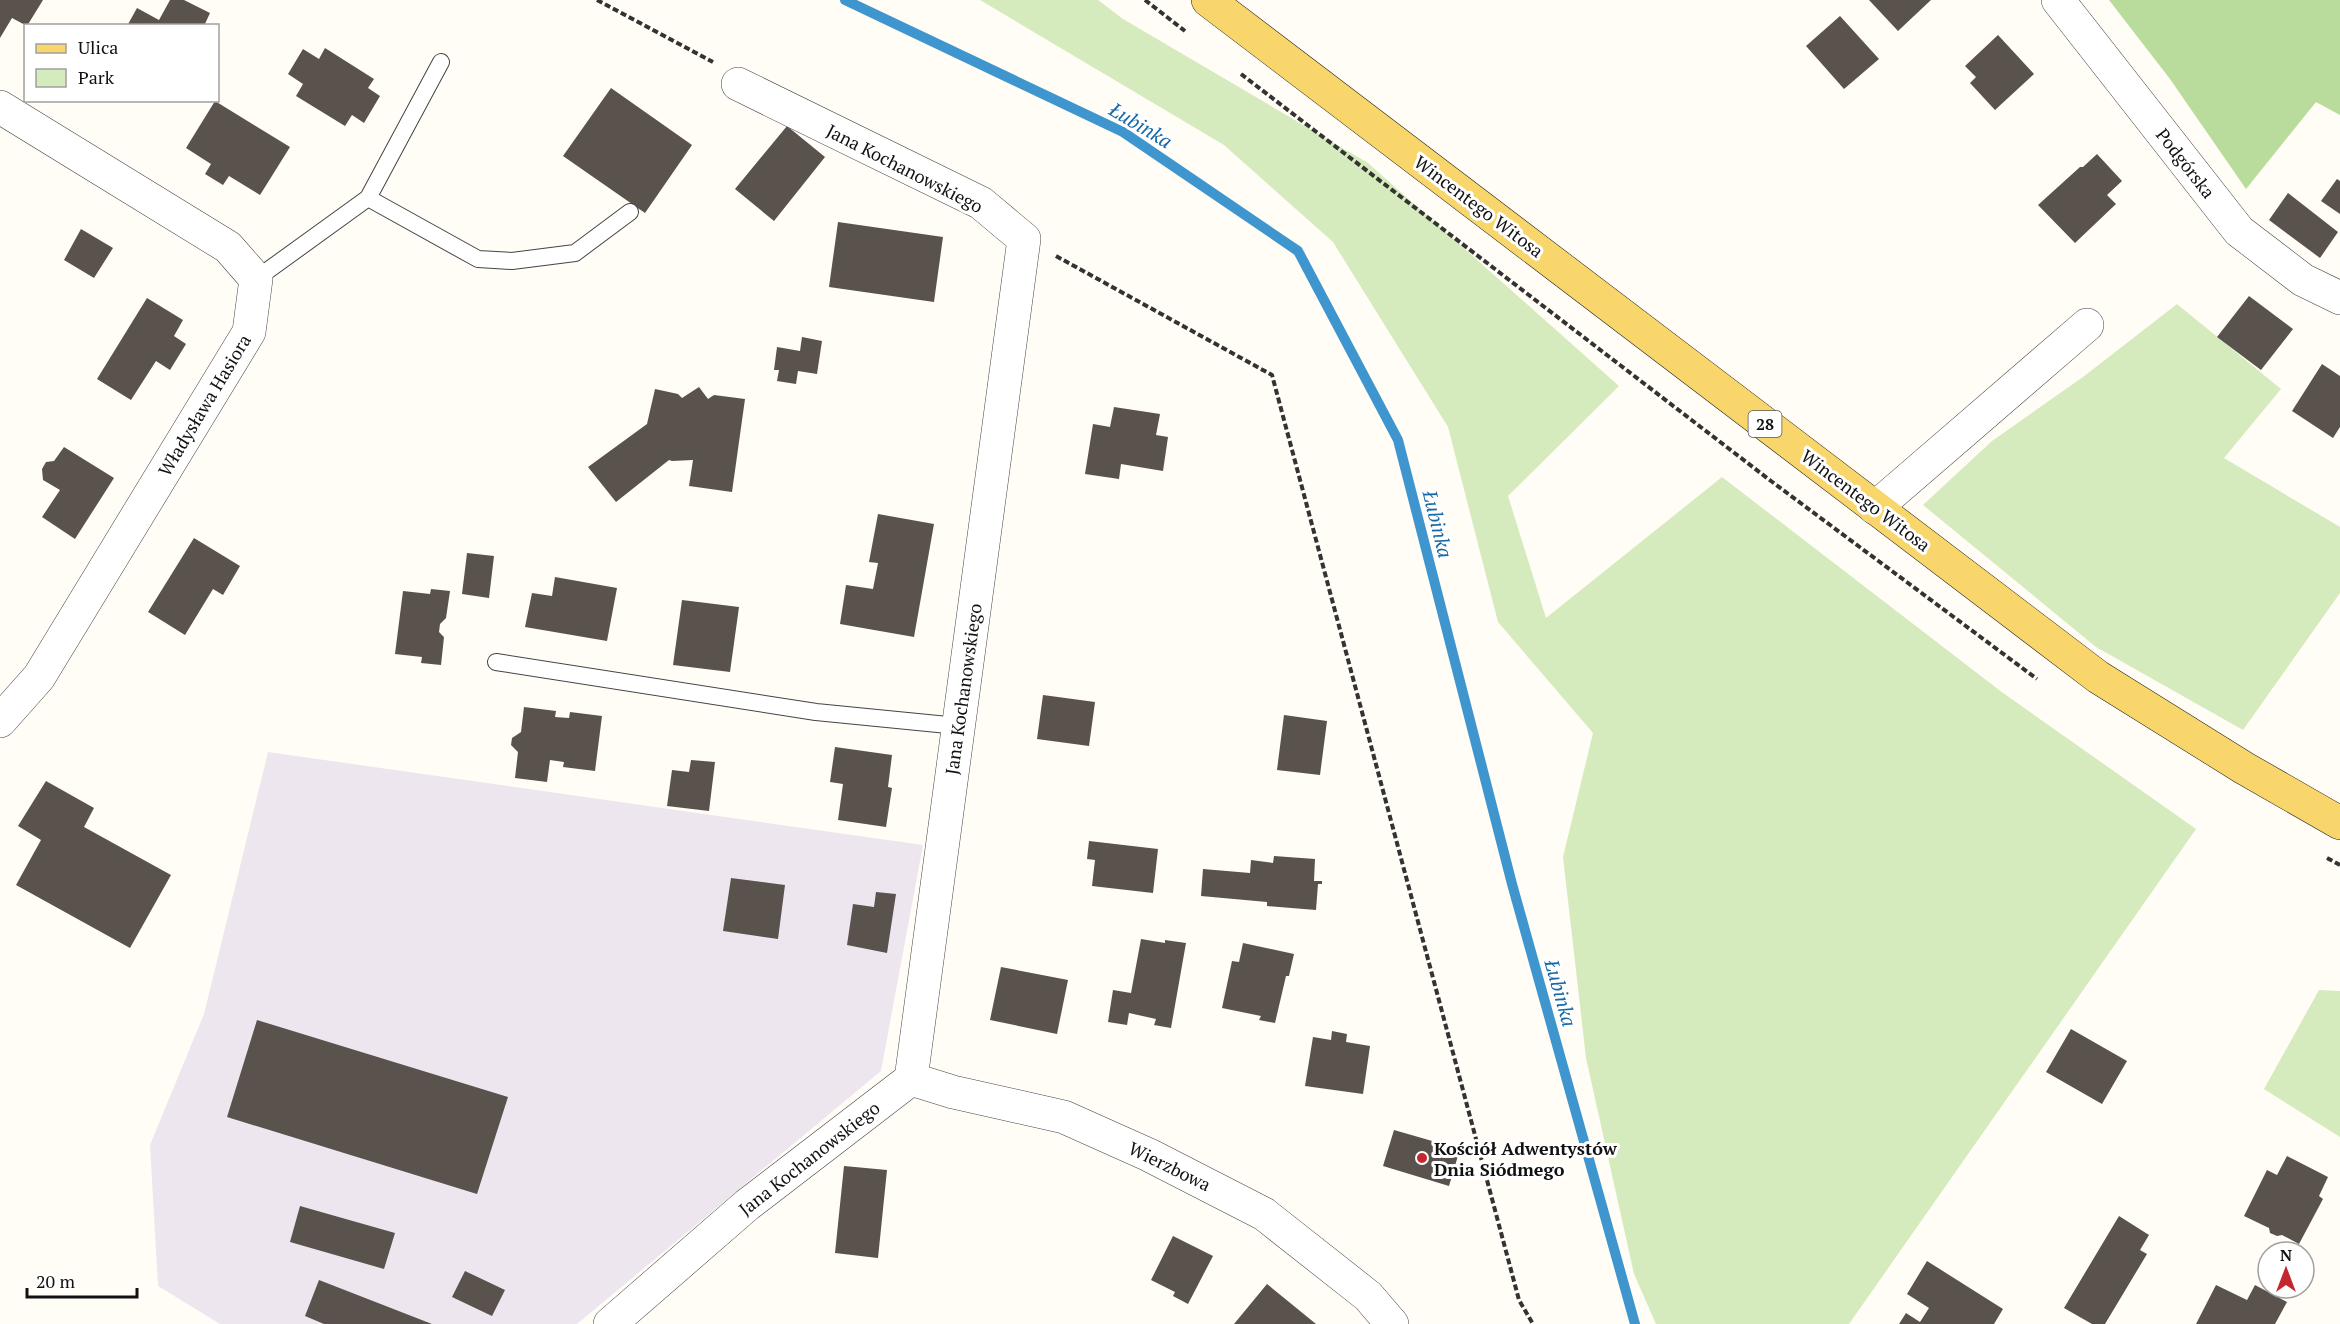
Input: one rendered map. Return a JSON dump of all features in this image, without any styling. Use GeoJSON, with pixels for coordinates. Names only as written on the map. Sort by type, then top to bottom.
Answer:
{"type":"FeatureCollection","features":[{"type":"Feature","properties":{"kind":"main road","name":"Wincentego Witosa"},"geometry":{"type":"LineString","coordinates":[[1208,0],[2098,677],[2244,768],[2340,823]]}},
{"type":"Feature","properties":{"kind":"street","name":"Podgórska"},"geometry":{"type":"LineString","coordinates":[[2058,0],[2239,231],[2303,280],[2340,298]]}},
{"type":"Feature","properties":{"kind":"street","name":"Jana Kochanowskiego"},"geometry":{"type":"LineString","coordinates":[[610,1324],[747,1205],[911,1079],[1024,239],[981,203],[730,75]]}},
{"type":"Feature","properties":{"kind":"street"},"geometry":{"type":"LineString","coordinates":[[0,107],[228,247],[256,279]]}},
{"type":"Feature","properties":{"kind":"street","name":"Władysława Hasiora"},"geometry":{"type":"LineString","coordinates":[[0,722],[39,677],[249,332],[256,279]]}},
{"type":"Feature","properties":{"kind":"street"},"geometry":{"type":"LineString","coordinates":[[1875,508],[2087,325]]}},
{"type":"Feature","properties":{"kind":"street","name":"Wierzbowa"},"geometry":{"type":"LineString","coordinates":[[911,1079],[953,1092],[1064,1117],[1149,1155],[1264,1214],[1368,1296],[1392,1324]]}},
{"type":"Feature","properties":{"kind":"lane"},"geometry":{"type":"LineString","coordinates":[[256,279],[368,198],[441,62]]}},
{"type":"Feature","properties":{"kind":"lane"},"geometry":{"type":"LineString","coordinates":[[368,198],[478,259],[512,261],[575,253],[630,212]]}},
{"type":"Feature","properties":{"kind":"lane"},"geometry":{"type":"LineString","coordinates":[[496,662],[816,712],[958,726]]}},
{"type":"Feature","properties":{"kind":"path"},"geometry":{"type":"LineString","coordinates":[[597,0],[730,75]]}},
{"type":"Feature","properties":{"kind":"path"},"geometry":{"type":"LineString","coordinates":[[1024,239],[1272,375],[1519,1300],[1533,1324]]}},
{"type":"Feature","properties":{"kind":"shaded area"},"geometry":{"type":"Polygon","coordinates":[[[268,752],[923,845],[881,1071],[577,1324],[220,1324],[158,1286],[150,1145],[204,1014],[268,752]]]}},
{"type":"Feature","properties":{"kind":"green space"},"geometry":{"type":"Polygon","coordinates":[[[980,0],[1098,0],[1123,19],[1368,163],[1619,386],[1508,496],[1546,618],[1722,477],[2003,693],[2196,829],[1849,1324],[1656,1324],[1634,1274],[1586,1058],[1563,857],[1593,733],[1498,622],[1448,427],[1333,242],[1224,145],[980,0]]]}},
{"type":"Feature","properties":{"kind":"green space"},"geometry":{"type":"Polygon","coordinates":[[[2109,0],[2340,0],[2340,115],[2316,102],[2246,189],[2170,79],[2109,0]]]}},
{"type":"Feature","properties":{"kind":"green space"},"geometry":{"type":"Polygon","coordinates":[[[2177,304],[2281,389],[2224,458],[2340,527],[2340,593],[2243,730],[2096,647],[1923,505],[1992,441],[2083,377],[2177,304]]]}},
{"type":"Feature","properties":{"kind":"green space"},"geometry":{"type":"Polygon","coordinates":[[[2319,990],[2340,991],[2340,1137],[2264,1089],[2319,990]]]}},
{"type":"Feature","properties":{"kind":"building"},"geometry":{"type":"Polygon","coordinates":[[[0,0],[43,0],[28,24],[24,24],[12,18],[0,38],[0,0]]]}},
{"type":"Feature","properties":{"kind":"building"},"geometry":{"type":"Polygon","coordinates":[[[170,0],[184,0],[210,13],[205,24],[128,24],[137,8],[159,20],[170,0]]]}},
{"type":"Feature","properties":{"kind":"building"},"geometry":{"type":"Polygon","coordinates":[[[1869,0],[1931,0],[1898,31],[1869,0]]]}},
{"type":"Feature","properties":{"kind":"building"},"geometry":{"type":"Polygon","coordinates":[[[1840,16],[1879,59],[1844,89],[1806,46],[1840,16]]]}},
{"type":"Feature","properties":{"kind":"building"},"geometry":{"type":"Polygon","coordinates":[[[1998,35],[2034,74],[1995,110],[1970,83],[1976,77],[1965,66],[1998,35]]]}},
{"type":"Feature","properties":{"kind":"building"},"geometry":{"type":"Polygon","coordinates":[[[325,48],[374,79],[368,88],[380,96],[364,123],[352,115],[345,126],[296,96],[303,84],[288,74],[303,49],[319,59],[325,48]]]}},
{"type":"Feature","properties":{"kind":"building"},"geometry":{"type":"Polygon","coordinates":[[[611,88],[692,145],[645,213],[563,156],[611,88]]]}},
{"type":"Feature","properties":{"kind":"building"},"geometry":{"type":"Polygon","coordinates":[[[214,102],[290,147],[260,195],[229,176],[223,185],[205,174],[211,164],[186,148],[214,102]]]}},
{"type":"Feature","properties":{"kind":"building"},"geometry":{"type":"Polygon","coordinates":[[[787,126],[825,157],[774,221],[735,189],[787,126]]]}},
{"type":"Feature","properties":{"kind":"building"},"geometry":{"type":"Polygon","coordinates":[[[2097,154],[2122,181],[2107,195],[2116,204],[2075,243],[2038,205],[2097,154]]]}},
{"type":"Feature","properties":{"kind":"building"},"geometry":{"type":"Polygon","coordinates":[[[2337,179],[2340,181],[2340,214],[2321,201],[2337,179]]]}},
{"type":"Feature","properties":{"kind":"building"},"geometry":{"type":"Polygon","coordinates":[[[2288,193],[2338,232],[2320,258],[2269,220],[2288,193]]]}},
{"type":"Feature","properties":{"kind":"building"},"geometry":{"type":"Polygon","coordinates":[[[838,222],[943,237],[934,302],[829,287],[838,222]]]}},
{"type":"Feature","properties":{"kind":"building"},"geometry":{"type":"Polygon","coordinates":[[[81,229],[113,248],[94,278],[64,260],[81,229]]]}},
{"type":"Feature","properties":{"kind":"building"},"geometry":{"type":"Polygon","coordinates":[[[2249,296],[2293,329],[2261,370],[2217,337],[2249,296]]]}},
{"type":"Feature","properties":{"kind":"building"},"geometry":{"type":"Polygon","coordinates":[[[147,298],[183,320],[174,336],[186,344],[170,370],[156,361],[131,400],[97,379],[147,298]]]}},
{"type":"Feature","properties":{"kind":"building"},"geometry":{"type":"Polygon","coordinates":[[[802,337],[822,341],[817,374],[798,371],[796,384],[777,381],[779,370],[774,370],[777,347],[800,351],[802,337]]]}},
{"type":"Feature","properties":{"kind":"building"},"geometry":{"type":"Polygon","coordinates":[[[2322,364],[2340,376],[2340,427],[2333,438],[2292,411],[2322,364]]]}},
{"type":"Feature","properties":{"kind":"building"},"geometry":{"type":"Polygon","coordinates":[[[699,387],[708,399],[714,395],[745,399],[732,492],[689,486],[693,460],[669,460],[616,502],[588,467],[647,424],[655,389],[678,394],[682,398],[699,387]]]}},
{"type":"Feature","properties":{"kind":"building"},"geometry":{"type":"Polygon","coordinates":[[[1114,407],[1160,414],[1156,435],[1168,437],[1163,471],[1121,464],[1119,479],[1085,474],[1093,424],[1110,427],[1114,407]]]}},
{"type":"Feature","properties":{"kind":"building"},"geometry":{"type":"Polygon","coordinates":[[[64,447],[114,478],[75,539],[42,517],[60,490],[43,480],[42,469],[46,462],[54,461],[64,447]]]}},
{"type":"Feature","properties":{"kind":"building"},"geometry":{"type":"Polygon","coordinates":[[[878,514],[934,524],[914,637],[840,624],[846,585],[873,589],[878,563],[869,562],[878,514]]]}},
{"type":"Feature","properties":{"kind":"building"},"geometry":{"type":"Polygon","coordinates":[[[194,538],[240,566],[223,595],[213,589],[185,635],[148,612],[194,538]]]}},
{"type":"Feature","properties":{"kind":"building"},"geometry":{"type":"Polygon","coordinates":[[[467,553],[494,556],[489,598],[462,594],[467,553]]]}},
{"type":"Feature","properties":{"kind":"building"},"geometry":{"type":"Polygon","coordinates":[[[555,577],[617,588],[607,641],[525,627],[532,593],[552,596],[555,577]]]}},
{"type":"Feature","properties":{"kind":"building"},"geometry":{"type":"Polygon","coordinates":[[[431,589],[450,591],[446,618],[440,624],[439,632],[444,637],[441,665],[421,663],[422,657],[395,654],[403,591],[430,594],[431,589]]]}},
{"type":"Feature","properties":{"kind":"building"},"geometry":{"type":"Polygon","coordinates":[[[682,600],[739,607],[730,672],[673,665],[682,600]]]}},
{"type":"Feature","properties":{"kind":"building"},"geometry":{"type":"Polygon","coordinates":[[[1043,695],[1095,702],[1089,746],[1037,739],[1043,695]]]}},
{"type":"Feature","properties":{"kind":"building"},"geometry":{"type":"Polygon","coordinates":[[[524,707],[556,711],[555,717],[569,718],[570,712],[602,716],[595,771],[563,767],[564,762],[550,760],[547,782],[515,778],[518,752],[511,745],[512,738],[521,732],[524,707]]]}},
{"type":"Feature","properties":{"kind":"building"},"geometry":{"type":"Polygon","coordinates":[[[1284,715],[1327,721],[1320,775],[1277,770],[1284,715]]]}},
{"type":"Feature","properties":{"kind":"building"},"geometry":{"type":"Polygon","coordinates":[[[835,747],[892,755],[888,787],[892,788],[886,827],[838,820],[843,784],[830,782],[835,747]]]}},
{"type":"Feature","properties":{"kind":"building"},"geometry":{"type":"Polygon","coordinates":[[[691,760],[715,762],[709,811],[667,806],[672,770],[689,772],[691,760]]]}},
{"type":"Feature","properties":{"kind":"building"},"geometry":{"type":"Polygon","coordinates":[[[46,781],[94,808],[84,827],[171,875],[130,948],[16,885],[41,840],[18,826],[46,781]]]}},
{"type":"Feature","properties":{"kind":"building"},"geometry":{"type":"Polygon","coordinates":[[[1089,841],[1158,849],[1153,893],[1092,886],[1095,860],[1087,859],[1089,841]]]}},
{"type":"Feature","properties":{"kind":"building"},"geometry":{"type":"Polygon","coordinates":[[[1274,856],[1315,859],[1314,881],[1322,881],[1322,884],[1318,884],[1316,910],[1267,906],[1267,902],[1201,896],[1203,869],[1250,873],[1251,860],[1273,863],[1274,856]]]}},
{"type":"Feature","properties":{"kind":"building"},"geometry":{"type":"Polygon","coordinates":[[[731,878],[785,885],[778,939],[723,931],[731,878]]]}},
{"type":"Feature","properties":{"kind":"building"},"geometry":{"type":"Polygon","coordinates":[[[876,892],[896,894],[887,953],[847,945],[853,904],[874,907],[876,892]]]}},
{"type":"Feature","properties":{"kind":"building"},"geometry":{"type":"Polygon","coordinates":[[[1141,939],[1165,943],[1165,940],[1186,943],[1171,1028],[1154,1025],[1156,1019],[1129,1013],[1127,1025],[1108,1022],[1113,990],[1131,993],[1141,939]]]}},
{"type":"Feature","properties":{"kind":"building"},"geometry":{"type":"Polygon","coordinates":[[[1243,943],[1294,954],[1289,976],[1286,976],[1275,1023],[1259,1020],[1261,1016],[1222,1008],[1232,961],[1239,962],[1243,943]]]}},
{"type":"Feature","properties":{"kind":"building"},"geometry":{"type":"Polygon","coordinates":[[[1001,967],[1068,980],[1057,1034],[990,1020],[1001,967]]]}},
{"type":"Feature","properties":{"kind":"building"},"geometry":{"type":"Polygon","coordinates":[[[257,1020],[508,1097],[477,1194],[227,1117],[257,1020]]]}},
{"type":"Feature","properties":{"kind":"building"},"geometry":{"type":"Polygon","coordinates":[[[2071,1029],[2127,1061],[2102,1104],[2046,1072],[2071,1029]]]}},
{"type":"Feature","properties":{"kind":"building"},"geometry":{"type":"Polygon","coordinates":[[[1332,1031],[1347,1034],[1346,1042],[1370,1046],[1363,1094],[1305,1086],[1313,1037],[1331,1040],[1332,1031]]]}},
{"type":"Feature","properties":{"kind":"building","name":"Kościół Adwentystów Dnia Siódmego"},"geometry":{"type":"Polygon","coordinates":[[[1394,1130],[1460,1149],[1449,1186],[1383,1166],[1394,1130]]]}},
{"type":"Feature","properties":{"kind":"building"},"geometry":{"type":"Polygon","coordinates":[[[2287,1156],[2328,1177],[2319,1196],[2323,1199],[2301,1240],[2291,1240],[2282,1235],[2277,1236],[2270,1233],[2269,1228],[2244,1216],[2267,1170],[2277,1175],[2287,1156]]]}},
{"type":"Feature","properties":{"kind":"building"},"geometry":{"type":"Polygon","coordinates":[[[844,1166],[887,1170],[878,1258],[835,1253],[844,1166]]]}},
{"type":"Feature","properties":{"kind":"building"},"geometry":{"type":"Polygon","coordinates":[[[300,1206],[395,1233],[384,1269],[290,1242],[300,1206]]]}},
{"type":"Feature","properties":{"kind":"building"},"geometry":{"type":"Polygon","coordinates":[[[2119,1216],[2149,1235],[2140,1250],[2147,1254],[2105,1324],[2092,1324],[2064,1308],[2119,1216]]]}},
{"type":"Feature","properties":{"kind":"building"},"geometry":{"type":"Polygon","coordinates":[[[1173,1236],[1213,1256],[1188,1304],[1173,1296],[1175,1292],[1151,1280],[1173,1236]]]}},
{"type":"Feature","properties":{"kind":"building"},"geometry":{"type":"Polygon","coordinates":[[[1927,1261],[2003,1309],[1994,1324],[1899,1324],[1906,1313],[1920,1322],[1929,1308],[1907,1294],[1927,1261]]]}},
{"type":"Feature","properties":{"kind":"building"},"geometry":{"type":"Polygon","coordinates":[[[465,1271],[505,1290],[492,1316],[452,1297],[465,1271]]]}},
{"type":"Feature","properties":{"kind":"building"},"geometry":{"type":"Polygon","coordinates":[[[319,1280],[432,1324],[324,1324],[305,1316],[319,1280]]]}},
{"type":"Feature","properties":{"kind":"building"},"geometry":{"type":"Polygon","coordinates":[[[1267,1284],[1316,1324],[1234,1324],[1267,1284]]]}},
{"type":"Feature","properties":{"kind":"building"},"geometry":{"type":"Polygon","coordinates":[[[2216,1285],[2247,1300],[2255,1285],[2256,1300],[2287,1302],[2275,1324],[2196,1324],[2216,1285]]]}},
{"type":"Feature","properties":{"kind":"waterway","name":"Łubinka"},"geometry":{"type":"LineString","coordinates":[[845,0],[1123,132],[1298,251],[1398,440],[1512,884],[1635,1324]]}},
{"type":"Feature","properties":{"kind":"place","name":"Kościół Adwentystów Dnia Siódmego"},"geometry":{"type":"Point","coordinates":[1422,1158]}}]}
